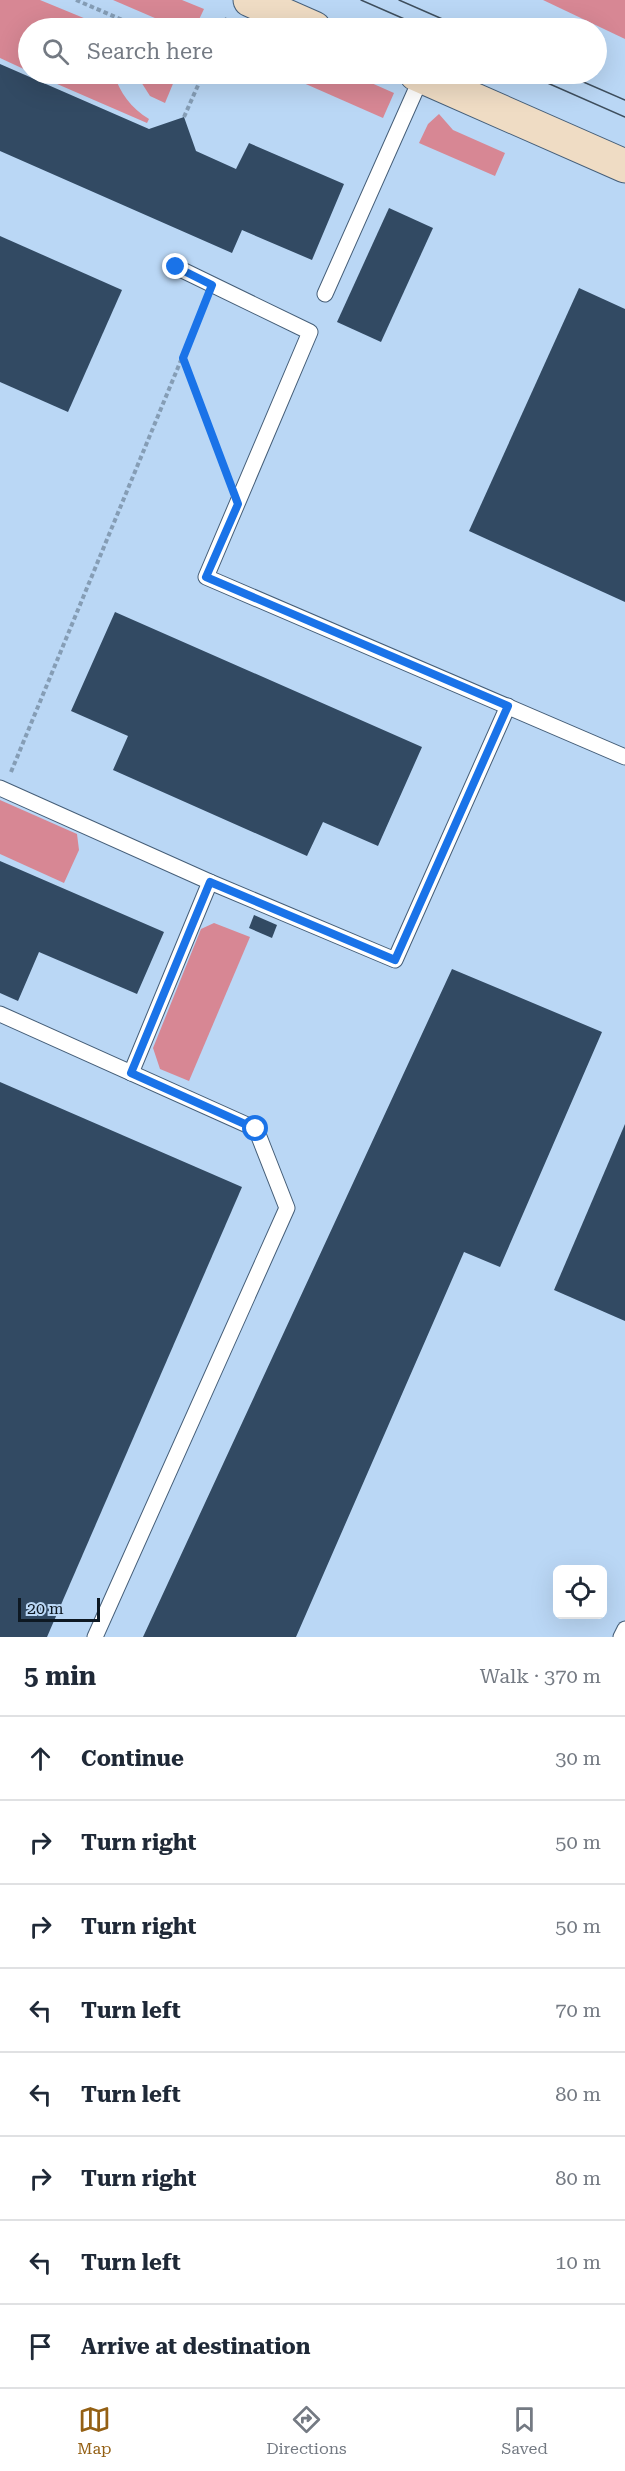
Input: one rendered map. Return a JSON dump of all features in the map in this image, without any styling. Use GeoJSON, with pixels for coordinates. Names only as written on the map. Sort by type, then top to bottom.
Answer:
{"type":"FeatureCollection","features":[{"type":"Feature","properties":{"kind":"main road"},"geometry":{"type":"LineString","coordinates":[[239,8],[276,18]]}},
{"type":"Feature","properties":{"kind":"main road"},"geometry":{"type":"LineString","coordinates":[[439,84],[625,166]]}},
{"type":"Feature","properties":{"kind":"lane"},"geometry":{"type":"LineString","coordinates":[[326,294],[415,84]]}},
{"type":"Feature","properties":{"kind":"lane"},"geometry":{"type":"LineString","coordinates":[[176,267],[310,332],[206,577],[625,758]]}},
{"type":"Feature","properties":{"kind":"lane"},"geometry":{"type":"LineString","coordinates":[[2,788],[210,882],[395,960],[508,706]]}},
{"type":"Feature","properties":{"kind":"lane"},"geometry":{"type":"LineString","coordinates":[[131,1073],[210,882]]}},
{"type":"Feature","properties":{"kind":"lane"},"geometry":{"type":"LineString","coordinates":[[0,1014],[256,1129],[287,1208],[95,1637]]}},
{"type":"Feature","properties":{"kind":"lane"},"geometry":{"type":"LineString","coordinates":[[621,1637],[625,1629]]}},
{"type":"Feature","properties":{"kind":"path"},"geometry":{"type":"LineString","coordinates":[[76,0],[118,18]]}},
{"type":"Feature","properties":{"kind":"path"},"geometry":{"type":"LineString","coordinates":[[184,117],[199,84]]}},
{"type":"Feature","properties":{"kind":"path"},"geometry":{"type":"LineString","coordinates":[[2,788],[212,285]]}},
{"type":"Feature","properties":{"kind":"path"},"geometry":{"type":"LineString","coordinates":[[183,358],[238,504]]}},
{"type":"Feature","properties":{"kind":"shaded area"},"geometry":{"type":"Polygon","coordinates":[[[0,0],[40,0],[84,18],[18,18],[18,66],[0,58],[0,0]]]}},
{"type":"Feature","properties":{"kind":"shaded area"},"geometry":{"type":"Polygon","coordinates":[[[113,0],[182,0],[204,9],[200,18],[155,18],[113,0]]]}},
{"type":"Feature","properties":{"kind":"shaded area"},"geometry":{"type":"Polygon","coordinates":[[[543,0],[625,0],[625,39],[607,30],[607,18],[581,18],[543,0]]]}},
{"type":"Feature","properties":{"kind":"shaded area"},"geometry":{"type":"Polygon","coordinates":[[[57,84],[118,84],[127,100],[149,119],[147,123],[57,84]]]}},
{"type":"Feature","properties":{"kind":"shaded area"},"geometry":{"type":"Polygon","coordinates":[[[142,84],[173,84],[165,103],[150,96],[142,84]]]}},
{"type":"Feature","properties":{"kind":"shaded area"},"geometry":{"type":"Polygon","coordinates":[[[306,84],[374,84],[394,93],[383,118],[306,84]]]}},
{"type":"Feature","properties":{"kind":"shaded area"},"geometry":{"type":"Polygon","coordinates":[[[439,114],[453,130],[505,153],[495,176],[419,143],[428,124],[439,114]]]}},
{"type":"Feature","properties":{"kind":"shaded area"},"geometry":{"type":"Polygon","coordinates":[[[0,800],[77,834],[79,850],[64,883],[0,854],[0,800]]]}},
{"type":"Feature","properties":{"kind":"shaded area"},"geometry":{"type":"Polygon","coordinates":[[[214,923],[250,937],[189,1081],[160,1069],[153,1048],[201,929],[214,923]]]}},
{"type":"Feature","properties":{"kind":"building"},"geometry":{"type":"Polygon","coordinates":[[[0,64],[18,72],[18,84],[46,84],[149,129],[184,117],[196,151],[236,169],[249,143],[344,184],[312,260],[242,230],[232,253],[0,151],[0,64]]]}},
{"type":"Feature","properties":{"kind":"building"},"geometry":{"type":"Polygon","coordinates":[[[389,208],[433,228],[381,342],[337,322],[389,208]]]}},
{"type":"Feature","properties":{"kind":"building"},"geometry":{"type":"Polygon","coordinates":[[[0,236],[122,290],[68,412],[0,382],[0,236]]]}},
{"type":"Feature","properties":{"kind":"building"},"geometry":{"type":"Polygon","coordinates":[[[579,288],[625,309],[625,602],[469,531],[579,288]]]}},
{"type":"Feature","properties":{"kind":"building"},"geometry":{"type":"Polygon","coordinates":[[[115,612],[422,747],[378,846],[323,822],[307,856],[113,770],[128,736],[71,711],[115,612]]]}},
{"type":"Feature","properties":{"kind":"building"},"geometry":{"type":"Polygon","coordinates":[[[0,861],[164,932],[137,994],[39,952],[18,1001],[0,993],[0,861]]]}},
{"type":"Feature","properties":{"kind":"building"},"geometry":{"type":"Polygon","coordinates":[[[254,915],[277,925],[272,938],[249,928],[254,915]]]}},
{"type":"Feature","properties":{"kind":"building"},"geometry":{"type":"Polygon","coordinates":[[[452,969],[602,1032],[500,1267],[464,1252],[296,1637],[143,1637],[452,969]]]}},
{"type":"Feature","properties":{"kind":"building"},"geometry":{"type":"Polygon","coordinates":[[[0,1082],[242,1187],[47,1637],[0,1637],[0,1082]]]}},
{"type":"Feature","properties":{"kind":"building"},"geometry":{"type":"Polygon","coordinates":[[[625,1124],[625,1321],[554,1290],[625,1124]]]}},
{"type":"Feature","properties":{"kind":"tram line"},"geometry":{"type":"LineString","coordinates":[[361,0],[402,18]]}},
{"type":"Feature","properties":{"kind":"tram line"},"geometry":{"type":"LineString","coordinates":[[399,0],[440,18]]}},
{"type":"Feature","properties":{"kind":"tram line"},"geometry":{"type":"LineString","coordinates":[[550,84],[625,117]]}},
{"type":"Feature","properties":{"kind":"tram line"},"geometry":{"type":"LineString","coordinates":[[588,84],[625,100]]}},
{"type":"Feature","properties":{"kind":"route"},"geometry":{"type":"LineString","coordinates":[[176,267],[212,285],[183,358],[238,504],[206,577],[508,706],[395,960],[210,882],[131,1073],[256,1129]]}}]}
